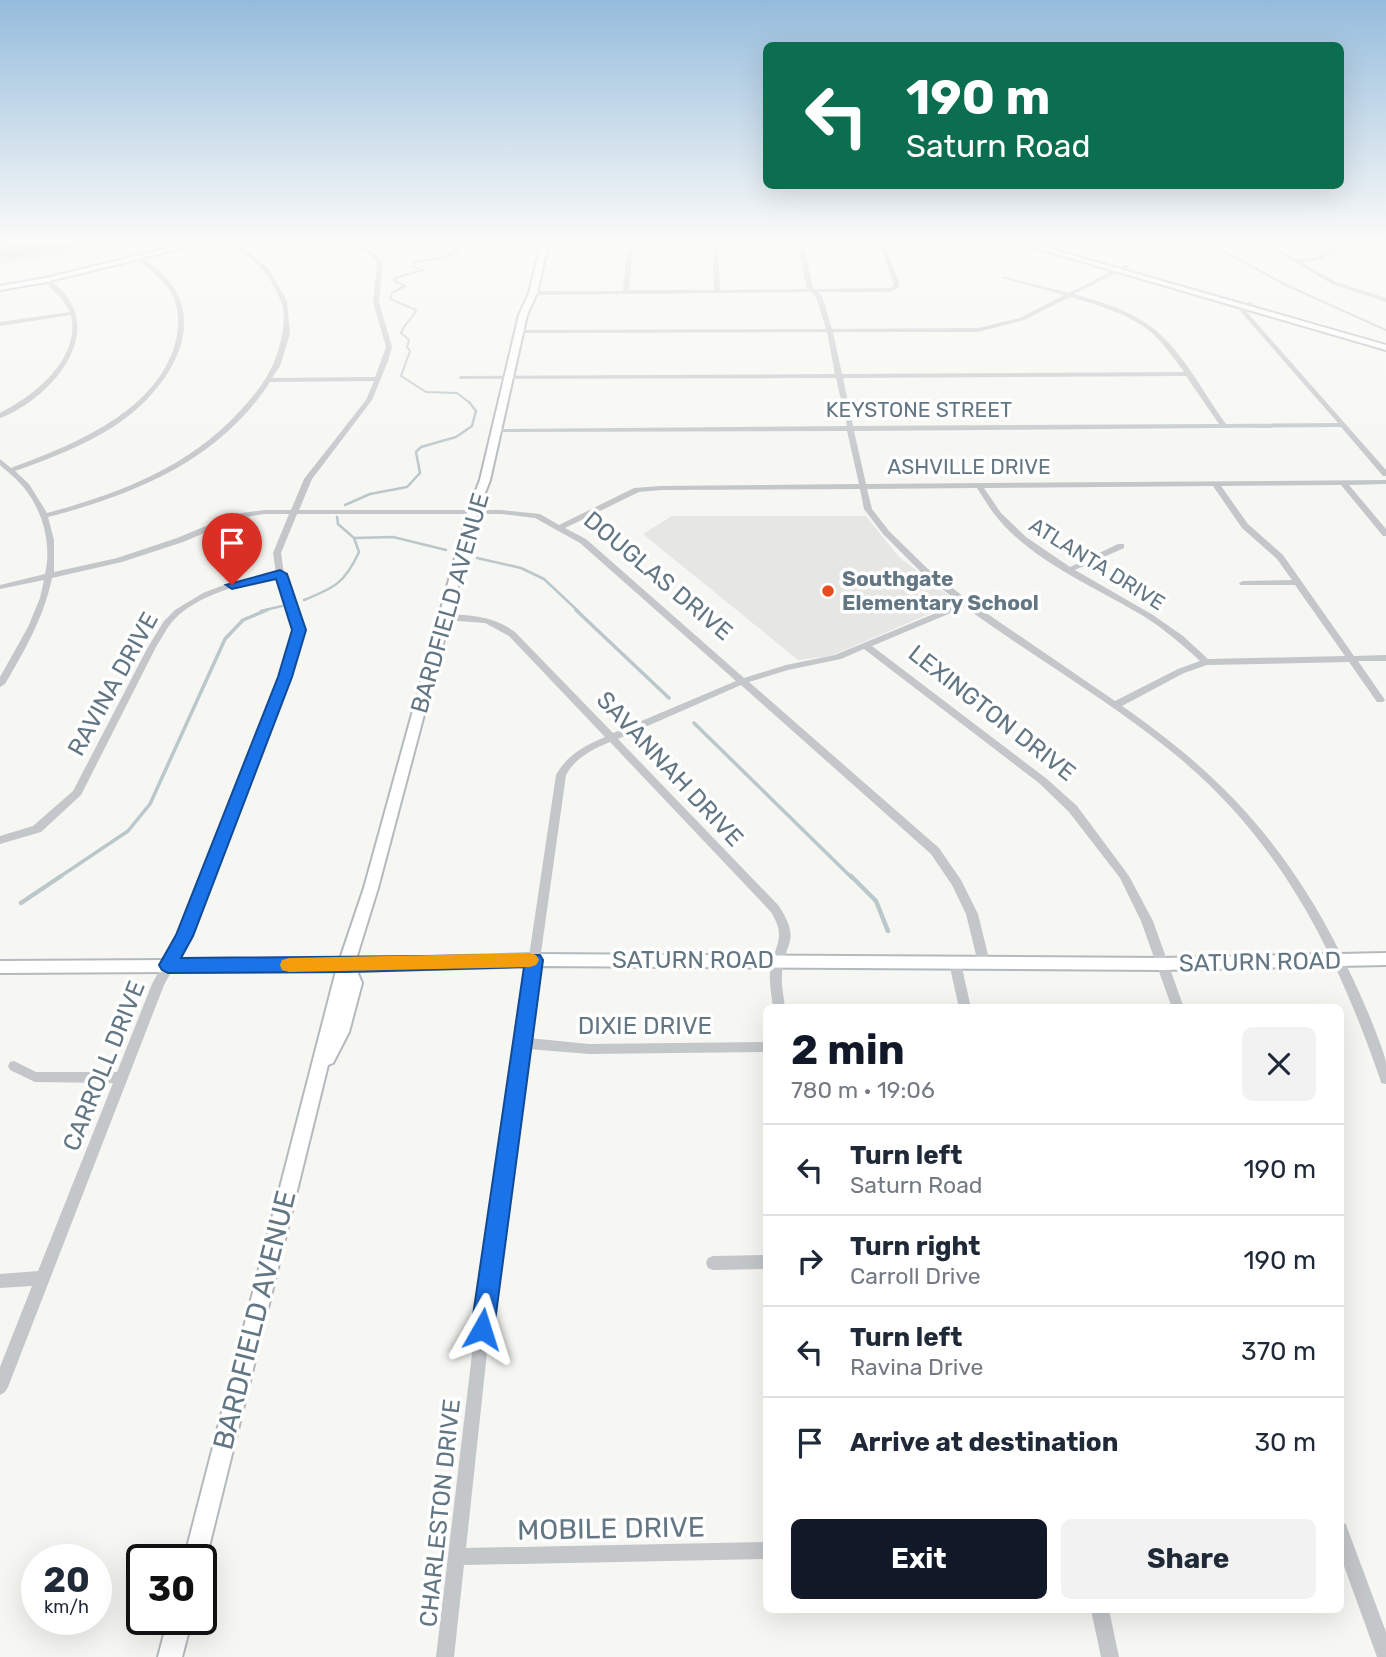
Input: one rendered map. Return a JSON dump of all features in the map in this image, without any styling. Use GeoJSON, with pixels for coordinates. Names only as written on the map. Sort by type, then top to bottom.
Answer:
{"type":"FeatureCollection","features":[{"type":"Feature","properties":{"kind":"street"},"geometry":{"type":"LineString","coordinates":[[0,324],[44,317]]}},
{"type":"Feature","properties":{"kind":"street"},"geometry":{"type":"LineString","coordinates":[[0,416],[34,395],[63,361],[74,333],[73,317]]}},
{"type":"Feature","properties":{"kind":"street"},"geometry":{"type":"LineString","coordinates":[[12,470],[77,443],[125,415],[148,394],[169,364],[181,331],[180,317]]}},
{"type":"Feature","properties":{"kind":"street"},"geometry":{"type":"LineString","coordinates":[[45,516],[122,493],[166,472],[196,453],[243,416],[270,380],[287,336],[287,317]]}},
{"type":"Feature","properties":{"kind":"street","name":"CARROLL DRIVE"},"geometry":{"type":"LineString","coordinates":[[0,1387],[120,1078],[168,965],[189,924],[297,639],[296,616],[280,574],[277,554],[293,512],[318,463],[358,416],[378,379],[389,347],[380,317]]}},
{"type":"Feature","properties":{"kind":"street","name":"BARDFIELD AVENUE"},"geometry":{"type":"LineString","coordinates":[[199,1544],[315,1082],[341,1032],[351,995],[354,983],[347,965],[375,875],[473,511],[485,480],[523,317]]}},
{"type":"Feature","properties":{"kind":"street"},"geometry":{"type":"LineString","coordinates":[[825,317],[868,509],[883,530],[914,563],[1200,771],[1260,832],[1282,860],[1340,959],[1370,1031],[1386,1079]]}},
{"type":"Feature","properties":{"kind":"street"},"geometry":{"type":"LineString","coordinates":[[520,332],[978,330],[1012,323],[1024,317]]}},
{"type":"Feature","properties":{"kind":"street"},"geometry":{"type":"LineString","coordinates":[[1126,317],[1142,323],[1163,341],[1223,425]]}},
{"type":"Feature","properties":{"kind":"street"},"geometry":{"type":"LineString","coordinates":[[1256,317],[1342,425],[1386,474]]}},
{"type":"Feature","properties":{"kind":"street"},"geometry":{"type":"LineString","coordinates":[[1290,317],[1386,348]]}},
{"type":"Feature","properties":{"kind":"street"},"geometry":{"type":"LineString","coordinates":[[1338,331],[1386,341]]}},
{"type":"Feature","properties":{"kind":"street"},"geometry":{"type":"LineString","coordinates":[[461,378],[1186,374]]}},
{"type":"Feature","properties":{"kind":"street"},"geometry":{"type":"LineString","coordinates":[[270,380],[378,379]]}},
{"type":"Feature","properties":{"kind":"street","name":"KEYSTONE STREET"},"geometry":{"type":"LineString","coordinates":[[497,430],[1342,425]]}},
{"type":"Feature","properties":{"kind":"street"},"geometry":{"type":"LineString","coordinates":[[0,461],[12,470],[35,496],[45,516],[52,559],[51,575],[40,615],[0,684]]}},
{"type":"Feature","properties":{"kind":"street","name":"ASHVILLE DRIVE"},"geometry":{"type":"LineString","coordinates":[[561,527],[637,490],[863,485],[1386,482]]}},
{"type":"Feature","properties":{"kind":"street"},"geometry":{"type":"LineString","coordinates":[[1215,483],[1245,526],[1280,557],[1380,700]]}},
{"type":"Feature","properties":{"kind":"street"},"geometry":{"type":"LineString","coordinates":[[1344,483],[1386,534]]}},
{"type":"Feature","properties":{"kind":"street","name":"ATLANTA DRIVE"},"geometry":{"type":"LineString","coordinates":[[979,485],[989,505],[1005,525],[1024,540],[1171,631],[1195,650],[1206,663]]}},
{"type":"Feature","properties":{"kind":"street","name":"DOUGLAS DRIVE"},"geometry":{"type":"LineString","coordinates":[[0,587],[119,560],[180,540],[238,516],[264,512],[473,511],[537,516],[583,541],[935,851],[957,883],[972,914],[984,963]]}},
{"type":"Feature","properties":{"kind":"street"},"geometry":{"type":"LineString","coordinates":[[1071,569],[1121,546]]}},
{"type":"Feature","properties":{"kind":"street","name":"RAVINA DRIVE"},"geometry":{"type":"LineString","coordinates":[[0,840],[37,829],[77,793],[152,647],[167,623],[178,612],[206,595],[232,585],[280,574]]}},
{"type":"Feature","properties":{"kind":"street"},"geometry":{"type":"LineString","coordinates":[[1243,583],[1298,582]]}},
{"type":"Feature","properties":{"kind":"street","name":"CHARLESTON DRIVE"},"geometry":{"type":"LineString","coordinates":[[445,1657],[488,1279],[561,775],[567,764],[590,747],[743,681],[838,657],[967,603]]}},
{"type":"Feature","properties":{"kind":"street","name":"SAVANNAH DRIVE"},"geometry":{"type":"LineString","coordinates":[[445,617],[478,618],[498,623],[512,634],[775,909],[785,923],[786,933],[786,943],[778,961],[776,976],[779,1004]]}},
{"type":"Feature","properties":{"kind":"street","name":"LEXINGTON DRIVE"},"geometry":{"type":"LineString","coordinates":[[866,646],[1044,781],[1073,809],[1124,876],[1147,921],[1177,1004]]}},
{"type":"Feature","properties":{"kind":"street"},"geometry":{"type":"LineString","coordinates":[[1114,706],[1181,671],[1206,663],[1386,658]]}},
{"type":"Feature","properties":{"kind":"street","name":"SATURN ROAD"},"geometry":{"type":"LineString","coordinates":[[0,967],[347,965],[534,960],[1163,964],[1386,959]]}},
{"type":"Feature","properties":{"kind":"street"},"geometry":{"type":"LineString","coordinates":[[955,963],[964,1004]]}},
{"type":"Feature","properties":{"kind":"street","name":"DIXIE DRIVE"},"geometry":{"type":"LineString","coordinates":[[523,1043],[589,1049],[763,1046]]}},
{"type":"Feature","properties":{"kind":"street"},"geometry":{"type":"LineString","coordinates":[[14,1066],[35,1077],[120,1078]]}},
{"type":"Feature","properties":{"kind":"street"},"geometry":{"type":"LineString","coordinates":[[713,1263],[763,1262]]}},
{"type":"Feature","properties":{"kind":"street"},"geometry":{"type":"LineString","coordinates":[[0,1281],[42,1278]]}},
{"type":"Feature","properties":{"kind":"street"},"geometry":{"type":"LineString","coordinates":[[1344,1541],[1386,1657]]}},
{"type":"Feature","properties":{"kind":"street","name":"MOBILE DRIVE"},"geometry":{"type":"LineString","coordinates":[[456,1557],[763,1551]]}},
{"type":"Feature","properties":{"kind":"street"},"geometry":{"type":"LineString","coordinates":[[1101,1613],[1110,1657]]}},
{"type":"Feature","properties":{"kind":"street"},"geometry":{"type":"LineString","coordinates":[[170,1657],[176,1635]]}},
{"type":"Feature","properties":{"kind":"shaded area","name":"Southgate Elementary School"},"geometry":{"type":"Polygon","coordinates":[[[672,516],[866,516],[899,557],[957,602],[831,656],[798,660],[643,534],[672,516]]]}},
{"type":"Feature","properties":{"kind":"waterway"},"geometry":{"type":"LineString","coordinates":[[412,317],[401,333],[409,340],[407,347],[410,351],[401,376],[426,392],[457,393],[469,403]]}},
{"type":"Feature","properties":{"kind":"waterway"},"geometry":{"type":"LineString","coordinates":[[1358,317],[1386,330]]}},
{"type":"Feature","properties":{"kind":"waterway"},"geometry":{"type":"LineString","coordinates":[[345,505],[370,494],[407,487],[420,473],[416,452],[421,447],[456,437],[472,426],[476,411],[469,403]]}},
{"type":"Feature","properties":{"kind":"waterway"},"geometry":{"type":"LineString","coordinates":[[337,517],[338,524],[354,538]]}},
{"type":"Feature","properties":{"kind":"waterway"},"geometry":{"type":"LineString","coordinates":[[354,538],[393,537],[446,550]]}},
{"type":"Feature","properties":{"kind":"waterway"},"geometry":{"type":"LineString","coordinates":[[304,600],[338,583],[349,571],[359,552],[354,538]]}},
{"type":"Feature","properties":{"kind":"waterway"},"geometry":{"type":"LineString","coordinates":[[477,558],[521,568],[544,579],[578,611]]}},
{"type":"Feature","properties":{"kind":"waterway"},"geometry":{"type":"LineString","coordinates":[[261,611],[282,606]]}},
{"type":"Feature","properties":{"kind":"waterway"},"geometry":{"type":"LineString","coordinates":[[58,878],[128,831],[150,804],[225,639],[243,620],[267,610]]}},
{"type":"Feature","properties":{"kind":"waterway"},"geometry":{"type":"LineString","coordinates":[[576,610],[669,698]]}},
{"type":"Feature","properties":{"kind":"waterway"},"geometry":{"type":"LineString","coordinates":[[694,723],[852,878]]}},
{"type":"Feature","properties":{"kind":"waterway"},"geometry":{"type":"LineString","coordinates":[[21,903],[61,876]]}},
{"type":"Feature","properties":{"kind":"waterway"},"geometry":{"type":"LineString","coordinates":[[851,876],[876,901],[888,931]]}},
{"type":"Feature","properties":{"kind":"slow traffic"},"geometry":{"type":"LineString","coordinates":[[289,965],[530,960]]}},
{"type":"Feature","properties":{"kind":"place","name":"Southgate Elementary School"},"geometry":{"type":"Point","coordinates":[828,591]}},
{"type":"Feature","properties":{"kind":"route"},"geometry":{"type":"LineString","coordinates":[[232,585],[280,574],[299,630],[285,677],[185,936],[168,965],[347,965],[534,960],[482,1329]]}}]}
